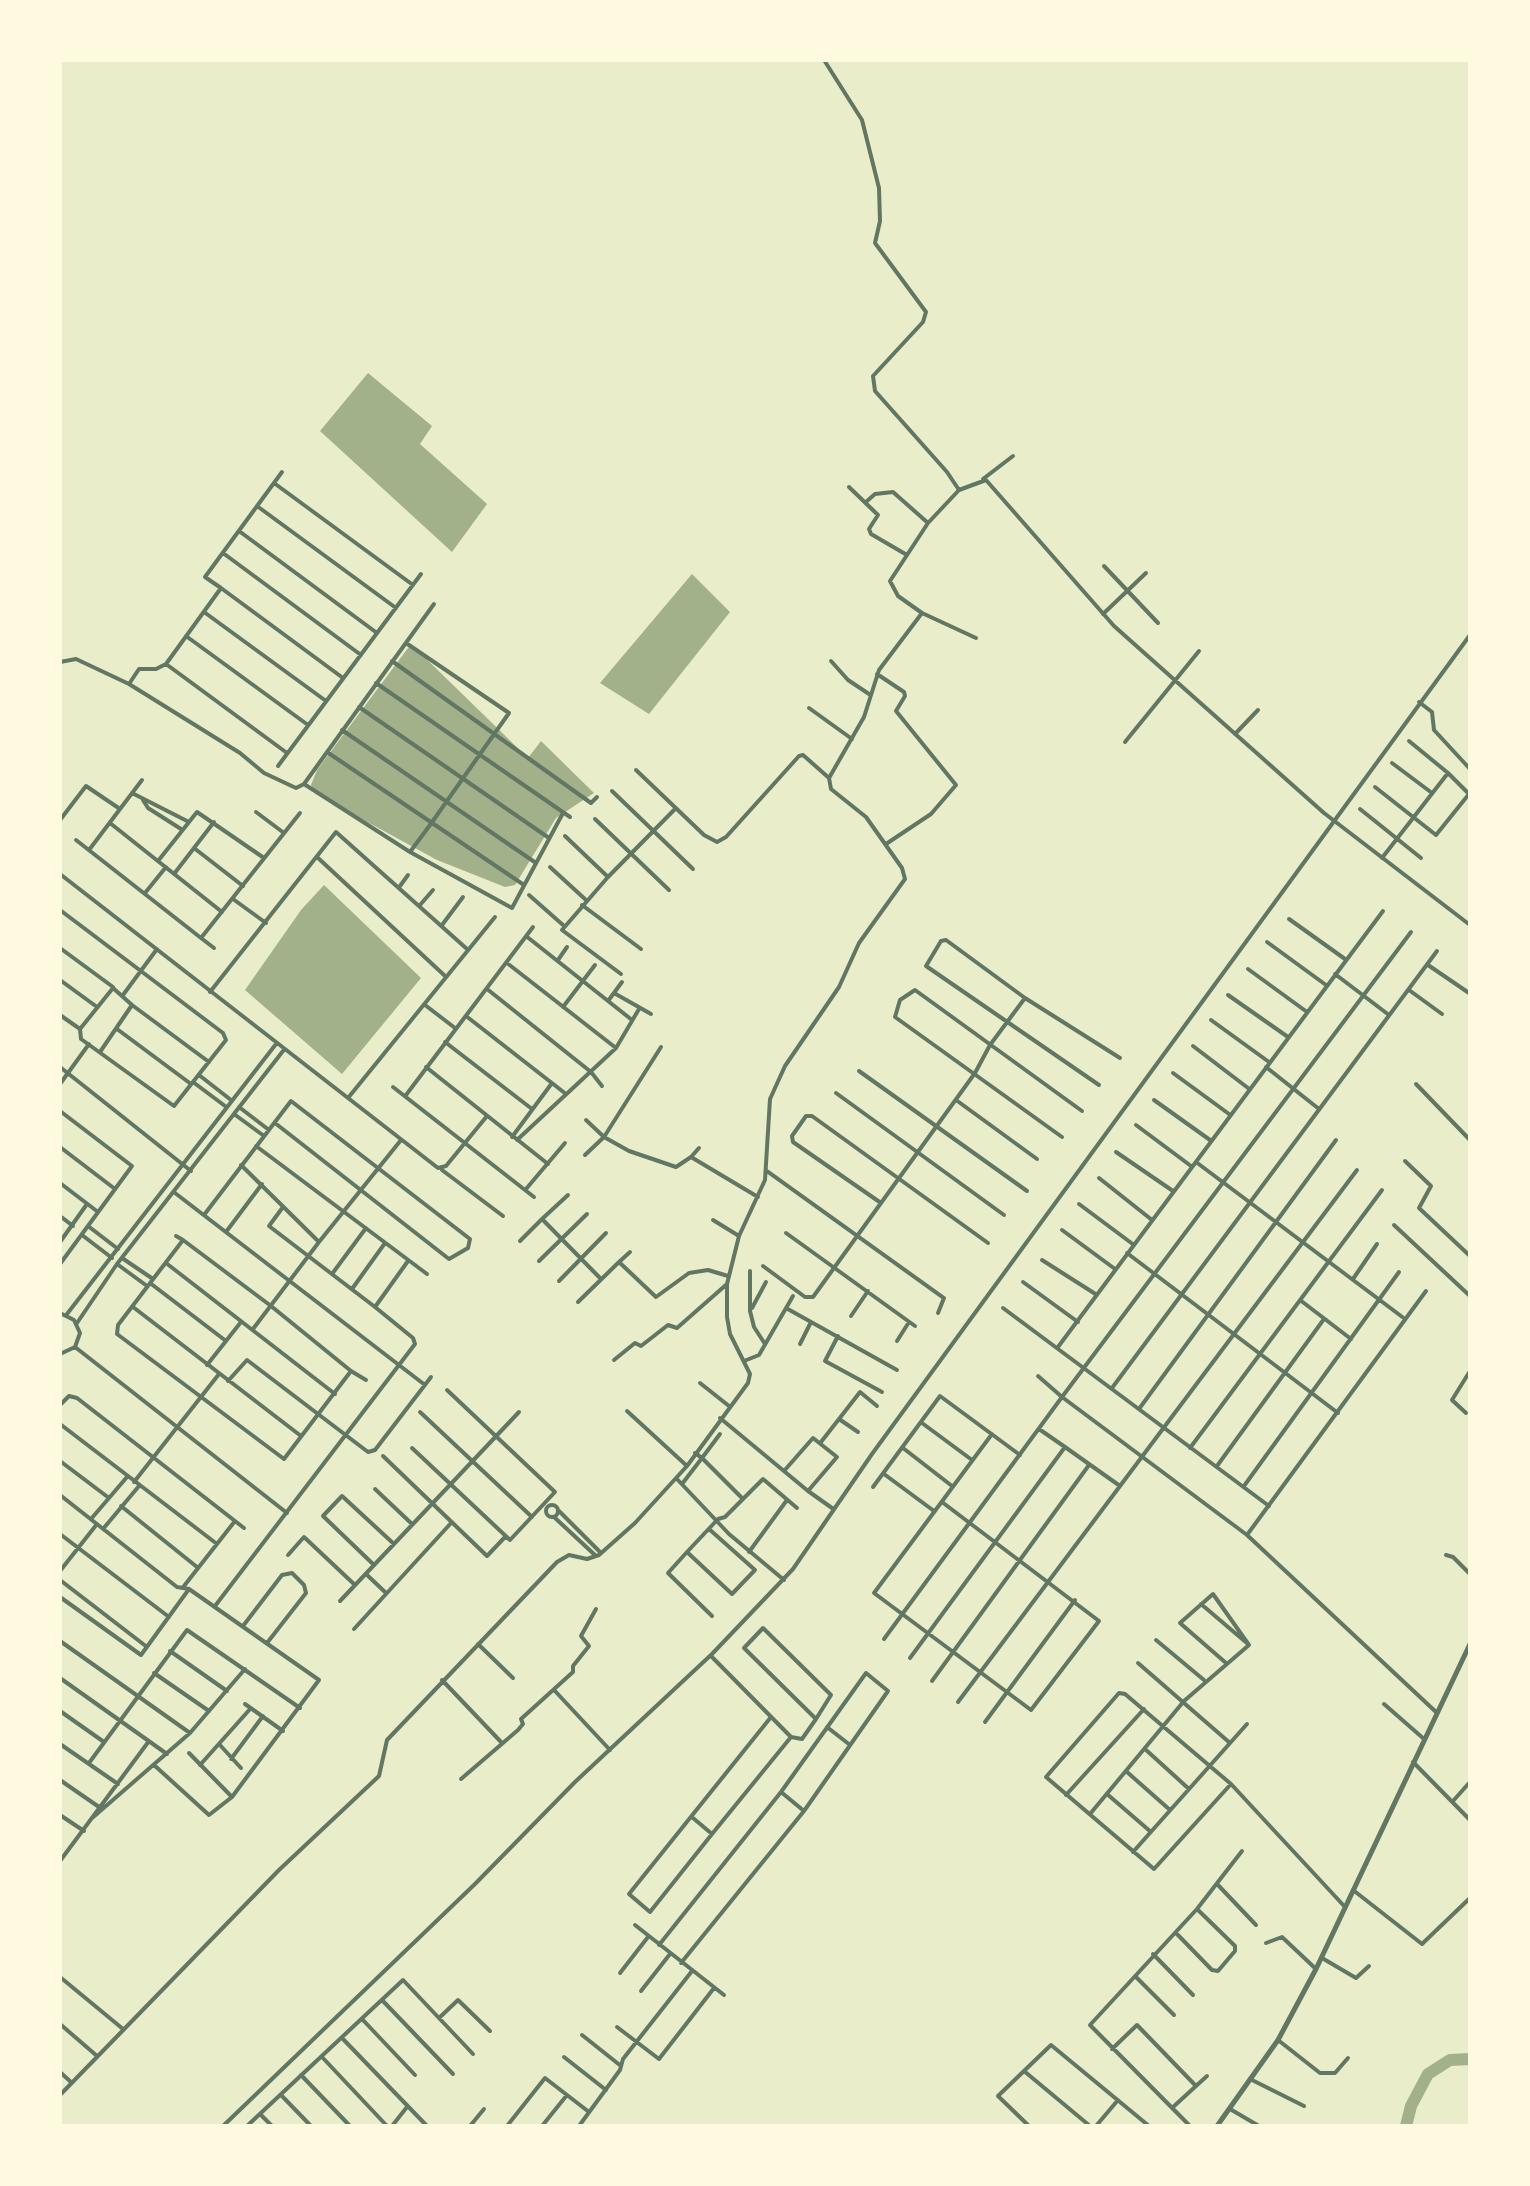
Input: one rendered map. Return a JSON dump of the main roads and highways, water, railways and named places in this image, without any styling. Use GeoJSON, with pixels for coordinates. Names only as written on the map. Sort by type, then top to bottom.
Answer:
{"type":"FeatureCollection","features":[{"type":"Feature","properties":{"kind":"waterway"},"geometry":{"type":"LineString","coordinates":[[1406,2126],[1411,2106],[1428,2074],[1450,2060],[1470,2059]]}}]}
